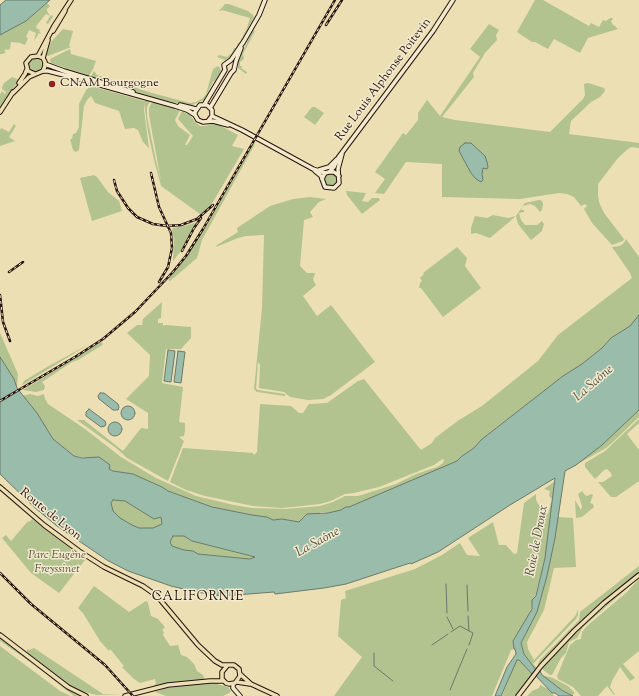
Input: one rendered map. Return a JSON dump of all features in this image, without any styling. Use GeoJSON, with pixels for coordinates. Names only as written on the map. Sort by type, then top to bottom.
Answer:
{"type":"FeatureCollection","features":[{"type":"Feature","properties":{"kind":"main road"},"geometry":{"type":"LineString","coordinates":[[204,105],[225,70],[224,65],[228,62],[244,40],[259,15],[265,0]]}},
{"type":"Feature","properties":{"kind":"main road","name":"Rue Louis Alphonse Poitevin"},"geometry":{"type":"LineString","coordinates":[[327,172],[336,164],[338,158],[433,31],[453,0]]}},
{"type":"Feature","properties":{"kind":"main road"},"geometry":{"type":"LineString","coordinates":[[38,56],[54,26],[70,2]]}},
{"type":"Feature","properties":{"kind":"main road"},"geometry":{"type":"LineString","coordinates":[[43,71],[45,64],[43,58],[48,41],[70,2]]}},
{"type":"Feature","properties":{"kind":"main road"},"geometry":{"type":"LineString","coordinates":[[212,116],[210,108],[234,70],[234,65],[244,40]]}},
{"type":"Feature","properties":{"kind":"main road"},"geometry":{"type":"LineString","coordinates":[[0,112],[25,74],[27,69],[26,63],[29,58],[38,56],[43,58]]}},
{"type":"Feature","properties":{"kind":"main road"},"geometry":{"type":"LineString","coordinates":[[228,62],[234,65]]}},
{"type":"Feature","properties":{"kind":"main road"},"geometry":{"type":"LineString","coordinates":[[45,64],[64,72],[141,95],[196,109]]}},
{"type":"Feature","properties":{"kind":"main road"},"geometry":{"type":"LineString","coordinates":[[27,69],[30,73],[35,74]]}},
{"type":"Feature","properties":{"kind":"main road"},"geometry":{"type":"LineString","coordinates":[[225,70],[227,73],[231,73]]}},
{"type":"Feature","properties":{"kind":"main road"},"geometry":{"type":"LineString","coordinates":[[13,93],[25,80],[35,74],[48,71],[175,106],[187,110],[195,115],[200,121],[213,121],[238,128]]}},
{"type":"Feature","properties":{"kind":"main road"},"geometry":{"type":"LineString","coordinates":[[195,115],[196,109],[200,105],[210,108]]}},
{"type":"Feature","properties":{"kind":"main road"},"geometry":{"type":"LineString","coordinates":[[208,121],[212,116]]}},
{"type":"Feature","properties":{"kind":"main road"},"geometry":{"type":"LineString","coordinates":[[212,116],[238,128],[313,169],[319,174],[325,187],[334,188],[339,183],[339,176],[334,172],[313,169]]}},
{"type":"Feature","properties":{"kind":"main road","name":"Rue Louis Alphonse Poitevin"},"geometry":{"type":"LineString","coordinates":[[339,176],[340,162],[343,151]]}},
{"type":"Feature","properties":{"kind":"main road"},"geometry":{"type":"LineString","coordinates":[[313,169],[325,169],[338,158]]}},
{"type":"Feature","properties":{"kind":"main road"},"geometry":{"type":"LineString","coordinates":[[322,179],[327,172]]}},
{"type":"Feature","properties":{"kind":"main road","name":"Route de Lyon"},"geometry":{"type":"LineString","coordinates":[[0,486],[44,526],[79,551],[104,567],[156,594],[198,645],[217,663],[221,672]]}},
{"type":"Feature","properties":{"kind":"main road"},"geometry":{"type":"LineString","coordinates":[[518,696],[541,666],[574,631],[604,603],[639,575]]}},
{"type":"Feature","properties":{"kind":"main road"},"geometry":{"type":"LineString","coordinates":[[0,635],[68,687],[86,696]]}},
{"type":"Feature","properties":{"kind":"main road","name":"Route de Lyon"},"geometry":{"type":"LineString","coordinates":[[217,663],[228,666]]}},
{"type":"Feature","properties":{"kind":"main road"},"geometry":{"type":"LineString","coordinates":[[210,680],[217,677],[228,666],[234,665],[240,674],[251,684]]}},
{"type":"Feature","properties":{"kind":"main road"},"geometry":{"type":"LineString","coordinates":[[221,672],[224,681]]}},
{"type":"Feature","properties":{"kind":"main road"},"geometry":{"type":"LineString","coordinates":[[238,682],[240,674]]}},
{"type":"Feature","properties":{"kind":"main road"},"geometry":{"type":"LineString","coordinates":[[126,696],[161,686],[210,680],[224,681],[226,683],[233,684],[238,682],[251,684],[277,696]]}},
{"type":"Feature","properties":{"kind":"main road"},"geometry":{"type":"LineString","coordinates":[[233,684],[233,688],[240,696]]}},
{"type":"Feature","properties":{"kind":"green space"},"geometry":{"type":"Polygon","coordinates":[[[535,0],[543,0],[589,26],[591,23],[599,27],[603,20],[606,21],[612,18],[613,19],[611,21],[613,25],[618,29],[588,38],[580,53],[554,39],[548,49],[535,42],[532,42],[517,32],[535,0]]]}},
{"type":"Feature","properties":{"kind":"green space"},"geometry":{"type":"Polygon","coordinates":[[[47,3],[50,6],[47,11],[50,16],[46,14],[36,28],[40,30],[39,31],[41,34],[39,33],[34,41],[36,33],[29,30],[25,45],[11,42],[10,49],[6,49],[4,51],[6,52],[0,54],[0,35],[26,21],[47,3]]]}},
{"type":"Feature","properties":{"kind":"green space"},"geometry":{"type":"Polygon","coordinates":[[[225,4],[248,11],[254,17],[238,47],[231,57],[225,60],[217,57],[219,55],[227,57],[232,53],[234,48],[236,48],[240,42],[250,18],[222,10],[219,11],[225,4]]]}},
{"type":"Feature","properties":{"kind":"green space"},"geometry":{"type":"Polygon","coordinates":[[[52,15],[53,17],[48,24],[46,23],[52,15]]]}},
{"type":"Feature","properties":{"kind":"green space"},"geometry":{"type":"Polygon","coordinates":[[[489,24],[499,30],[496,35],[497,40],[485,53],[473,73],[474,77],[442,117],[550,132],[583,99],[585,95],[584,84],[588,83],[604,88],[605,91],[600,97],[591,102],[571,121],[569,134],[639,143],[639,148],[631,147],[618,158],[598,184],[599,202],[604,213],[624,239],[623,241],[612,245],[592,223],[584,209],[587,206],[585,204],[581,206],[574,197],[567,194],[559,193],[520,199],[442,197],[442,164],[406,162],[384,194],[375,193],[385,179],[375,172],[403,133],[406,135],[418,120],[418,113],[427,100],[440,116],[480,57],[470,49],[489,24]],[[478,150],[459,151],[476,179],[483,180],[483,167],[487,169],[488,167],[485,156],[478,150]]]}},
{"type":"Feature","properties":{"kind":"green space"},"geometry":{"type":"Polygon","coordinates":[[[63,29],[73,31],[69,46],[71,47],[48,56],[46,55],[51,42],[63,29]]]}},
{"type":"Feature","properties":{"kind":"green space"},"geometry":{"type":"Polygon","coordinates":[[[253,30],[255,31],[243,54],[244,59],[240,62],[240,66],[242,66],[241,68],[247,72],[246,74],[238,68],[238,61],[253,30]]]}},
{"type":"Feature","properties":{"kind":"green space"},"geometry":{"type":"Polygon","coordinates":[[[70,49],[71,54],[96,61],[89,76],[51,63],[50,59],[70,49]]]}},
{"type":"Feature","properties":{"kind":"green space"},"geometry":{"type":"Polygon","coordinates":[[[32,58],[38,58],[42,62],[42,68],[38,72],[32,72],[28,68],[28,62],[32,58]]]}},
{"type":"Feature","properties":{"kind":"green space"},"geometry":{"type":"Polygon","coordinates":[[[218,66],[221,71],[216,80],[213,82],[204,100],[191,106],[159,99],[114,85],[113,82],[104,82],[90,78],[94,71],[97,75],[152,93],[190,103],[196,102],[203,98],[206,94],[213,69],[218,66]]]}},
{"type":"Feature","properties":{"kind":"green space"},"geometry":{"type":"Polygon","coordinates":[[[12,77],[19,80],[0,107],[0,95],[2,91],[5,94],[6,92],[2,89],[2,87],[4,83],[12,77]]]}},
{"type":"Feature","properties":{"kind":"green space"},"geometry":{"type":"Polygon","coordinates":[[[91,86],[144,101],[150,101],[147,107],[147,116],[161,181],[149,115],[149,108],[152,102],[180,110],[175,120],[178,126],[190,135],[185,145],[187,145],[193,136],[178,119],[182,111],[190,115],[200,126],[215,123],[238,135],[232,146],[244,149],[210,207],[200,214],[161,186],[148,132],[144,103],[149,148],[143,142],[138,130],[134,128],[125,129],[119,111],[95,103],[91,96],[84,106],[79,150],[76,152],[73,150],[70,139],[72,139],[73,134],[76,133],[79,127],[79,104],[86,90],[91,86]]]}},
{"type":"Feature","properties":{"kind":"green space"},"geometry":{"type":"Polygon","coordinates":[[[312,107],[315,107],[324,113],[315,125],[304,117],[312,107]]]}},
{"type":"Feature","properties":{"kind":"green space"},"geometry":{"type":"Polygon","coordinates":[[[14,124],[16,126],[9,137],[15,141],[0,146],[1,128],[9,132],[14,124]]]}},
{"type":"Feature","properties":{"kind":"green space"},"geometry":{"type":"Polygon","coordinates":[[[255,141],[254,146],[202,240],[197,258],[170,281],[168,280],[187,256],[206,227],[255,141]]]}},
{"type":"Feature","properties":{"kind":"green space"},"geometry":{"type":"Polygon","coordinates":[[[331,173],[336,175],[338,180],[336,185],[331,187],[326,185],[324,180],[326,175],[331,173]]]}},
{"type":"Feature","properties":{"kind":"green space"},"geometry":{"type":"Polygon","coordinates":[[[94,175],[108,192],[119,201],[122,211],[92,221],[80,178],[94,175]]]}},
{"type":"Feature","properties":{"kind":"green space"},"geometry":{"type":"Polygon","coordinates":[[[346,191],[366,193],[362,201],[368,202],[372,198],[379,198],[380,200],[362,214],[347,195],[346,191]]]}},
{"type":"Feature","properties":{"kind":"green space"},"geometry":{"type":"Polygon","coordinates":[[[310,197],[326,199],[319,202],[310,212],[313,217],[304,220],[300,266],[307,273],[315,273],[313,280],[316,285],[303,296],[317,316],[331,305],[375,362],[331,395],[323,399],[308,400],[290,397],[284,392],[259,388],[260,365],[258,362],[256,389],[285,394],[285,396],[257,392],[254,389],[262,308],[264,235],[238,238],[216,247],[238,232],[237,228],[270,206],[293,199],[310,197]]]}},
{"type":"Feature","properties":{"kind":"green space"},"geometry":{"type":"Polygon","coordinates":[[[539,200],[542,201],[542,210],[540,212],[535,206],[530,204],[523,206],[521,210],[524,210],[524,212],[519,213],[521,220],[525,225],[537,225],[542,221],[544,224],[542,231],[531,240],[518,224],[516,216],[525,203],[539,200]]]}},
{"type":"Feature","properties":{"kind":"green space"},"geometry":{"type":"Polygon","coordinates":[[[493,215],[508,218],[516,216],[490,238],[476,233],[471,234],[471,228],[475,216],[487,218],[493,215]]]}},
{"type":"Feature","properties":{"kind":"green space"},"geometry":{"type":"Polygon","coordinates":[[[195,223],[184,247],[173,261],[173,228],[195,223]]]}},
{"type":"Feature","properties":{"kind":"green space"},"geometry":{"type":"Polygon","coordinates":[[[626,239],[639,257],[639,315],[630,326],[611,338],[602,348],[582,364],[563,376],[481,440],[474,448],[457,461],[349,508],[346,507],[341,510],[328,513],[322,512],[299,522],[282,519],[273,520],[267,517],[212,507],[168,491],[133,474],[113,471],[88,458],[74,456],[53,439],[22,396],[30,394],[38,396],[44,394],[48,404],[85,429],[121,457],[156,478],[196,496],[252,508],[286,509],[320,506],[345,496],[358,496],[396,484],[416,474],[437,467],[443,463],[444,459],[434,465],[379,487],[345,494],[331,501],[320,504],[282,508],[253,506],[205,496],[186,490],[170,482],[183,448],[253,453],[254,455],[257,452],[260,404],[291,406],[299,413],[303,413],[309,404],[327,403],[358,381],[364,379],[421,450],[432,443],[435,438],[459,420],[482,406],[538,361],[558,335],[632,278],[612,247],[620,246],[626,239]]]}},
{"type":"Feature","properties":{"kind":"green space"},"geometry":{"type":"Polygon","coordinates":[[[457,247],[467,258],[465,266],[481,288],[443,317],[421,288],[419,288],[422,281],[420,278],[424,274],[423,273],[457,247]]]}},
{"type":"Feature","properties":{"kind":"green space"},"geometry":{"type":"Polygon","coordinates":[[[162,302],[161,318],[158,319],[158,323],[163,323],[163,326],[191,327],[191,338],[181,349],[166,349],[162,383],[183,387],[179,422],[185,423],[184,436],[179,437],[184,441],[168,481],[127,458],[116,448],[77,420],[84,420],[123,451],[141,428],[148,429],[148,413],[126,399],[149,376],[150,355],[127,333],[137,325],[142,325],[143,319],[162,302]]]}},
{"type":"Feature","properties":{"kind":"green space"},"geometry":{"type":"Polygon","coordinates":[[[0,333],[18,374],[17,388],[14,379],[0,357],[0,333]]]}},
{"type":"Feature","properties":{"kind":"green space"},"geometry":{"type":"Polygon","coordinates":[[[101,342],[103,344],[101,346],[72,362],[42,382],[45,386],[44,390],[36,392],[23,390],[101,342]]]}},
{"type":"Feature","properties":{"kind":"green space"},"geometry":{"type":"Polygon","coordinates":[[[91,343],[22,385],[24,381],[47,367],[91,343]]]}},
{"type":"Feature","properties":{"kind":"green space"},"geometry":{"type":"Polygon","coordinates":[[[639,410],[639,417],[612,443],[576,465],[602,445],[639,410]]]}},
{"type":"Feature","properties":{"kind":"green space"},"geometry":{"type":"Polygon","coordinates":[[[639,419],[639,423],[627,434],[639,450],[639,481],[616,497],[611,497],[598,482],[603,482],[612,476],[611,473],[607,469],[604,470],[595,479],[585,467],[585,463],[605,451],[639,419]]]}},
{"type":"Feature","properties":{"kind":"green space"},"geometry":{"type":"Polygon","coordinates":[[[555,481],[547,551],[536,594],[528,617],[513,641],[514,649],[511,650],[492,696],[334,696],[362,657],[338,636],[341,600],[346,598],[345,591],[415,569],[442,555],[460,543],[467,555],[480,556],[468,538],[493,522],[499,545],[506,545],[514,554],[517,553],[524,503],[536,494],[536,500],[540,507],[548,514],[552,499],[549,496],[550,491],[544,489],[555,481]]]}},
{"type":"Feature","properties":{"kind":"green space"},"geometry":{"type":"Polygon","coordinates":[[[582,491],[587,496],[591,494],[593,495],[590,503],[593,504],[594,507],[582,517],[576,518],[575,500],[581,510],[582,506],[578,494],[582,491]]]}},
{"type":"Feature","properties":{"kind":"green space"},"geometry":{"type":"Polygon","coordinates":[[[113,500],[125,501],[154,519],[161,517],[162,524],[153,528],[139,529],[120,518],[113,511],[111,503],[113,500]]]}},
{"type":"Feature","properties":{"kind":"green space"},"geometry":{"type":"Polygon","coordinates":[[[558,517],[573,518],[576,567],[554,568],[544,610],[527,642],[528,649],[534,660],[576,615],[578,609],[578,615],[576,619],[533,664],[537,668],[536,670],[524,654],[521,643],[537,612],[547,576],[558,517]]]}},
{"type":"Feature","properties":{"kind":"green space","name":"Parc Eugène Freyssinet"},"geometry":{"type":"Polygon","coordinates":[[[32,519],[85,560],[59,593],[31,573],[2,538],[6,535],[11,541],[28,521],[29,522],[32,519]]]}},
{"type":"Feature","properties":{"kind":"green space"},"geometry":{"type":"Polygon","coordinates":[[[173,536],[184,536],[192,541],[233,552],[256,556],[251,559],[198,554],[193,551],[172,546],[170,542],[173,536]]]}},
{"type":"Feature","properties":{"kind":"green space"},"geometry":{"type":"Polygon","coordinates":[[[639,566],[639,573],[614,591],[564,637],[539,666],[538,665],[539,661],[579,620],[580,612],[639,566]]]}},
{"type":"Feature","properties":{"kind":"green space"},"geometry":{"type":"Polygon","coordinates":[[[639,579],[639,651],[623,664],[635,678],[630,681],[620,667],[610,687],[615,695],[607,686],[598,696],[581,696],[573,687],[558,679],[557,676],[570,645],[576,640],[581,639],[582,632],[587,626],[627,592],[639,579]]]}},
{"type":"Feature","properties":{"kind":"green space"},"geometry":{"type":"Polygon","coordinates":[[[633,583],[583,627],[577,638],[569,642],[566,653],[561,658],[552,675],[542,669],[586,622],[633,583]]]}},
{"type":"Feature","properties":{"kind":"green space"},"geometry":{"type":"Polygon","coordinates":[[[94,586],[129,612],[146,601],[148,603],[151,616],[158,619],[165,627],[162,630],[164,632],[163,635],[170,646],[178,645],[181,655],[187,657],[194,664],[197,671],[203,675],[205,680],[172,682],[154,686],[156,683],[155,679],[140,683],[134,679],[122,667],[124,666],[110,649],[109,651],[100,641],[83,613],[78,608],[94,586]]]}},
{"type":"Feature","properties":{"kind":"green space"},"geometry":{"type":"Polygon","coordinates":[[[0,638],[36,663],[67,689],[81,696],[74,696],[71,694],[36,666],[0,641],[0,638]]]}},
{"type":"Feature","properties":{"kind":"green space"},"geometry":{"type":"Polygon","coordinates":[[[0,646],[60,691],[71,696],[0,696],[0,646]]]}},
{"type":"Feature","properties":{"kind":"green space"},"geometry":{"type":"Polygon","coordinates":[[[34,648],[103,694],[122,694],[97,695],[76,690],[27,652],[27,649],[29,650],[34,648]]]}},
{"type":"Feature","properties":{"kind":"green space"},"geometry":{"type":"Polygon","coordinates":[[[518,659],[532,674],[515,696],[502,696],[516,661],[518,659]]]}},
{"type":"Feature","properties":{"kind":"green space"},"geometry":{"type":"Polygon","coordinates":[[[542,675],[553,678],[568,686],[575,693],[572,695],[563,691],[542,675]]]}},
{"type":"Feature","properties":{"kind":"green space"},"geometry":{"type":"Polygon","coordinates":[[[216,682],[217,684],[228,687],[231,691],[223,696],[166,696],[155,692],[166,688],[216,682]]]}},
{"type":"Feature","properties":{"kind":"green space"},"geometry":{"type":"Polygon","coordinates":[[[540,685],[550,690],[554,696],[527,696],[532,691],[539,688],[540,685]]]}},
{"type":"Feature","properties":{"kind":"water"},"geometry":{"type":"Polygon","coordinates":[[[6,0],[50,0],[26,21],[0,35],[0,5],[6,0]]]}},
{"type":"Feature","properties":{"kind":"water"},"geometry":{"type":"Polygon","coordinates":[[[465,143],[471,143],[485,156],[488,167],[487,169],[483,168],[483,180],[481,182],[471,173],[459,151],[460,147],[465,143]]]}},
{"type":"Feature","properties":{"kind":"water","name":"La Saône"},"geometry":{"type":"Polygon","coordinates":[[[639,315],[639,410],[602,445],[576,465],[565,471],[555,538],[547,576],[537,612],[521,643],[524,654],[536,670],[532,674],[519,660],[517,660],[501,696],[495,696],[507,667],[516,654],[513,641],[532,609],[532,600],[536,596],[545,558],[555,478],[510,505],[438,552],[411,564],[410,563],[346,584],[324,588],[275,594],[274,592],[223,596],[171,586],[128,571],[107,560],[57,526],[34,507],[0,474],[0,357],[14,379],[17,388],[37,413],[53,439],[74,456],[82,458],[99,457],[110,465],[109,469],[113,471],[133,474],[168,491],[212,507],[267,517],[273,520],[282,519],[299,522],[307,514],[328,513],[341,510],[457,461],[474,448],[481,440],[563,376],[582,364],[602,348],[611,338],[630,326],[639,315]],[[113,500],[111,503],[113,511],[120,518],[132,525],[139,528],[153,528],[162,524],[161,517],[154,519],[125,501],[113,500]],[[173,536],[170,542],[172,546],[193,551],[198,554],[250,559],[255,557],[192,541],[184,536],[173,536]]]}},
{"type":"Feature","properties":{"kind":"water"},"geometry":{"type":"Polygon","coordinates":[[[168,350],[175,351],[171,382],[164,381],[168,350]]]}},
{"type":"Feature","properties":{"kind":"water"},"geometry":{"type":"Polygon","coordinates":[[[178,351],[185,352],[181,383],[174,382],[178,351]]]}},
{"type":"Feature","properties":{"kind":"water"},"geometry":{"type":"Polygon","coordinates":[[[100,393],[104,393],[118,404],[118,410],[113,410],[99,399],[98,396],[100,393]]]}},
{"type":"Feature","properties":{"kind":"water"},"geometry":{"type":"Polygon","coordinates":[[[125,406],[131,406],[135,410],[135,416],[131,420],[125,420],[121,416],[121,410],[125,406]]]}},
{"type":"Feature","properties":{"kind":"water"},"geometry":{"type":"Polygon","coordinates":[[[89,409],[105,421],[105,426],[101,427],[86,416],[86,412],[89,409]]]}},
{"type":"Feature","properties":{"kind":"water"},"geometry":{"type":"Polygon","coordinates":[[[112,422],[118,422],[122,426],[122,432],[118,436],[112,436],[108,432],[108,426],[112,422]]]}},
{"type":"Feature","properties":{"kind":"water"},"geometry":{"type":"Polygon","coordinates":[[[540,671],[542,675],[563,691],[573,696],[559,696],[552,693],[536,676],[540,671]]]}},
{"type":"Feature","properties":{"kind":"waterway"},"geometry":{"type":"LineString","coordinates":[[446,584],[447,613]]}},
{"type":"Feature","properties":{"kind":"waterway"},"geometry":{"type":"LineString","coordinates":[[467,585],[468,611]]}},
{"type":"Feature","properties":{"kind":"waterway"},"geometry":{"type":"LineString","coordinates":[[468,616],[469,631]]}},
{"type":"Feature","properties":{"kind":"waterway"},"geometry":{"type":"LineString","coordinates":[[447,617],[453,629]]}},
{"type":"Feature","properties":{"kind":"waterway"},"geometry":{"type":"LineString","coordinates":[[451,632],[460,626],[473,633],[469,645]]}},
{"type":"Feature","properties":{"kind":"waterway"},"geometry":{"type":"LineString","coordinates":[[432,645],[448,634]]}},
{"type":"Feature","properties":{"kind":"waterway"},"geometry":{"type":"LineString","coordinates":[[450,690],[467,649]]}},
{"type":"Feature","properties":{"kind":"waterway"},"geometry":{"type":"LineString","coordinates":[[374,653],[374,666],[393,681]]}},
{"type":"Feature","properties":{"kind":"railway"},"geometry":{"type":"LineString","coordinates":[[0,401],[103,339],[135,312],[172,273],[186,256],[203,229],[335,0]]}},
{"type":"Feature","properties":{"kind":"railway"},"geometry":{"type":"LineString","coordinates":[[326,25],[342,0]]}},
{"type":"Feature","properties":{"kind":"railway"},"geometry":{"type":"LineString","coordinates":[[151,173],[159,207],[171,233],[172,248],[168,267],[159,282]]}},
{"type":"Feature","properties":{"kind":"railway"},"geometry":{"type":"LineString","coordinates":[[114,180],[117,191],[128,208],[137,217],[153,224],[167,226],[181,225],[197,219],[213,205]]}},
{"type":"Feature","properties":{"kind":"railway"},"geometry":{"type":"LineString","coordinates":[[182,251],[201,218]]}},
{"type":"Feature","properties":{"kind":"railway"},"geometry":{"type":"LineString","coordinates":[[9,272],[23,262]]}},
{"type":"Feature","properties":{"kind":"railway"},"geometry":{"type":"LineString","coordinates":[[0,295],[3,322],[10,341]]}},
{"type":"Feature","properties":{"kind":"railway"},"geometry":{"type":"LineString","coordinates":[[0,573],[31,604],[105,665],[133,696]]}},
{"type":"Feature","properties":{"kind":"place","name":"CNAM Bourgogne"},"geometry":{"type":"Point","coordinates":[52,84]}},
{"type":"Feature","properties":{"kind":"district","name":"CALIFORNIE"},"geometry":{"type":"Point","coordinates":[198,598]}},
{"type":"Feature","properties":{"kind":"water label","name":"Roie de Droux"},"geometry":{"type":"Point","coordinates":[538,541]}}]}
